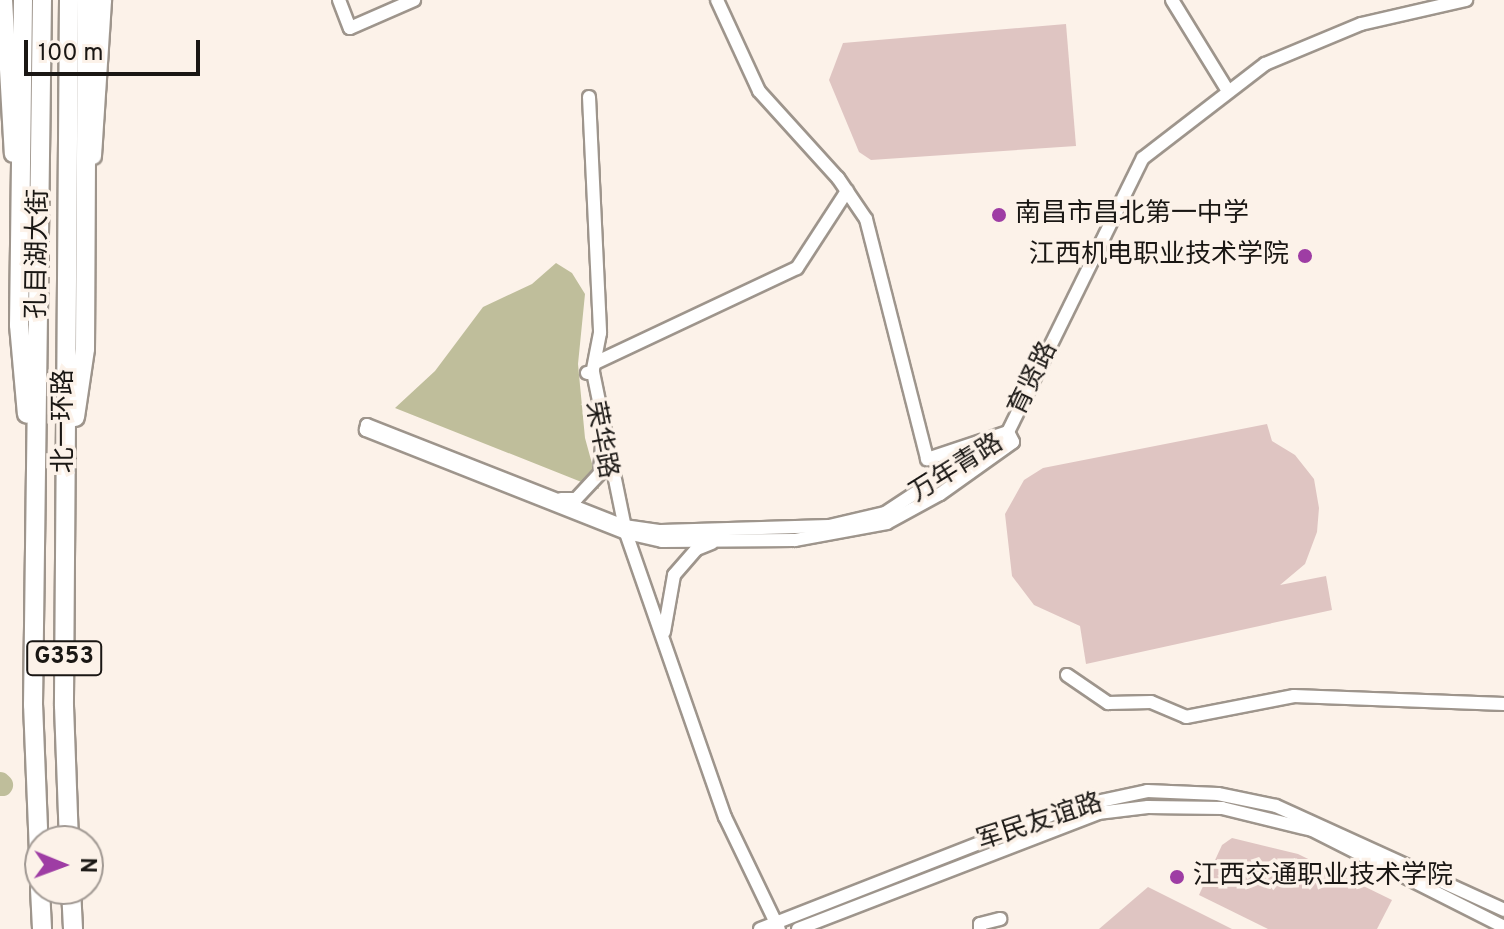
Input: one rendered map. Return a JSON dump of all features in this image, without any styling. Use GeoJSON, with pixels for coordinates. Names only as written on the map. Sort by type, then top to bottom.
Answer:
{"type":"FeatureCollection","features":[{"type":"Feature","properties":{"kind":"highway"},"geometry":{"type":"LineString","coordinates":[[19,236],[23,0]]}},
{"type":"Feature","properties":{"kind":"highway","name":"孔目湖大街"},"geometry":{"type":"LineString","coordinates":[[36,508],[42,0]]}},
{"type":"Feature","properties":{"kind":"highway","name":"北一环路"},"geometry":{"type":"LineString","coordinates":[[68,825],[64,706],[69,0]]}},
{"type":"Feature","properties":{"kind":"highway"},"geometry":{"type":"LineString","coordinates":[[84,261],[87,0]]}},
{"type":"Feature","properties":{"kind":"highway","name":"G353"},"geometry":{"type":"LineString","coordinates":[[19,236],[19,325],[36,508]]}},
{"type":"Feature","properties":{"kind":"highway","name":"G353"},"geometry":{"type":"LineString","coordinates":[[65,475],[85,349],[84,261]]}},
{"type":"Feature","properties":{"kind":"highway","name":"北一环路"},"geometry":{"type":"LineString","coordinates":[[36,508],[33,705],[38,825]]}},
{"type":"Feature","properties":{"kind":"highway"},"geometry":{"type":"LineString","coordinates":[[41,905],[42,929]]}},
{"type":"Feature","properties":{"kind":"highway"},"geometry":{"type":"LineString","coordinates":[[72,905],[73,929]]}},
{"type":"Feature","properties":{"kind":"main road","name":"G353"},"geometry":{"type":"LineString","coordinates":[[4,0],[19,236]]}},
{"type":"Feature","properties":{"kind":"main road","name":"G353"},"geometry":{"type":"LineString","coordinates":[[84,261],[103,0]]}},
{"type":"Feature","properties":{"kind":"street"},"geometry":{"type":"LineString","coordinates":[[339,0],[350,28],[414,0]]}},
{"type":"Feature","properties":{"kind":"street","name":"育贤路"},"geometry":{"type":"LineString","coordinates":[[717,0],[759,91],[847,191],[866,219],[927,459],[1008,432],[1143,158],[1265,64],[1361,24],[1466,0]]}},
{"type":"Feature","properties":{"kind":"street"},"geometry":{"type":"LineString","coordinates":[[1172,0],[1228,91]]}},
{"type":"Feature","properties":{"kind":"street"},"geometry":{"type":"LineString","coordinates":[[589,97],[600,333],[594,367]]}},
{"type":"Feature","properties":{"kind":"street"},"geometry":{"type":"LineString","coordinates":[[594,367],[797,268],[847,191]]}},
{"type":"Feature","properties":{"kind":"street","name":"荣华路"},"geometry":{"type":"LineString","coordinates":[[594,367],[587,373],[621,528],[718,821],[770,927]]}},
{"type":"Feature","properties":{"kind":"street","name":"荣华路"},"geometry":{"type":"LineString","coordinates":[[594,367],[621,528],[725,817],[770,927]]}},
{"type":"Feature","properties":{"kind":"street","name":"万年青路"},"geometry":{"type":"LineString","coordinates":[[1008,432],[885,513],[793,529],[621,528],[367,425],[366,430],[621,528],[662,541],[817,538],[887,523],[940,494],[1013,442],[1008,432]]}},
{"type":"Feature","properties":{"kind":"street"},"geometry":{"type":"LineString","coordinates":[[554,499],[576,499],[587,489],[600,473],[602,446]]}},
{"type":"Feature","properties":{"kind":"street"},"geometry":{"type":"LineString","coordinates":[[663,639],[667,594],[674,575],[697,549],[719,541]]}},
{"type":"Feature","properties":{"kind":"street"},"geometry":{"type":"LineString","coordinates":[[1067,675],[1108,703],[1151,702],[1186,717],[1294,696],[1504,704]]}},
{"type":"Feature","properties":{"kind":"street","name":"军民友谊路"},"geometry":{"type":"LineString","coordinates":[[770,927],[1068,808],[1147,791],[1218,794],[1276,806],[1504,910]]}},
{"type":"Feature","properties":{"kind":"street","name":"军民友谊路"},"geometry":{"type":"LineString","coordinates":[[798,929],[1098,813],[1148,807],[1222,808],[1312,830],[1504,927]]}},
{"type":"Feature","properties":{"kind":"street"},"geometry":{"type":"LineString","coordinates":[[980,929],[980,924],[1000,919]]}},
{"type":"Feature","properties":{"kind":"shaded area"},"geometry":{"type":"Polygon","coordinates":[[[1066,24],[1076,146],[871,160],[859,152],[829,80],[843,43],[1066,24]]]}},
{"type":"Feature","properties":{"kind":"shaded area"},"geometry":{"type":"Polygon","coordinates":[[[556,263],[572,273],[585,294],[578,364],[585,438],[599,489],[395,408],[435,371],[483,307],[532,284],[556,263]]]}},
{"type":"Feature","properties":{"kind":"shaded area"},"geometry":{"type":"Polygon","coordinates":[[[1267,424],[1272,441],[1295,455],[1314,479],[1319,508],[1317,532],[1305,564],[1280,585],[1326,576],[1332,610],[1086,664],[1080,626],[1034,605],[1012,576],[1005,514],[1024,480],[1043,468],[1267,424]]]}},
{"type":"Feature","properties":{"kind":"shaded area"},"geometry":{"type":"Polygon","coordinates":[[[1232,838],[1298,854],[1392,900],[1377,929],[1268,929],[1199,895],[1222,845],[1232,838]]]}},
{"type":"Feature","properties":{"kind":"shaded area"},"geometry":{"type":"Polygon","coordinates":[[[1148,887],[1232,929],[1099,929],[1148,887]]]}},
{"type":"Feature","properties":{"kind":"place","name":"南昌市昌北第一中学"},"geometry":{"type":"Point","coordinates":[999,215]}},
{"type":"Feature","properties":{"kind":"place","name":"江西机电职业技术学院"},"geometry":{"type":"Point","coordinates":[1305,256]}},
{"type":"Feature","properties":{"kind":"place","name":"江西交通职业技术学院"},"geometry":{"type":"Point","coordinates":[1177,877]}}]}
